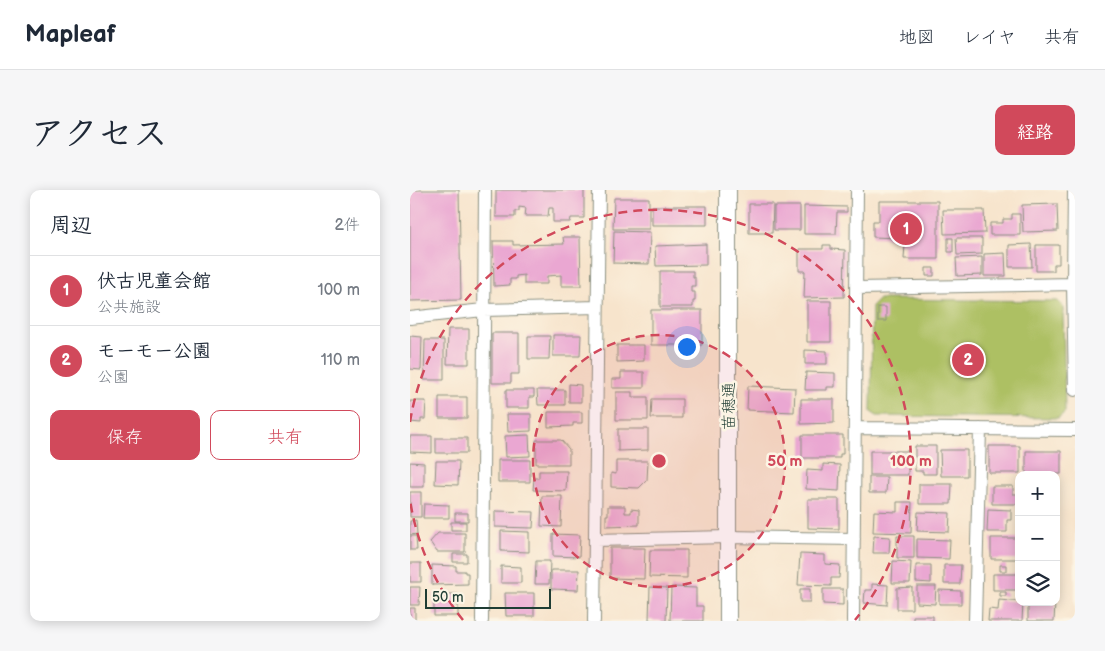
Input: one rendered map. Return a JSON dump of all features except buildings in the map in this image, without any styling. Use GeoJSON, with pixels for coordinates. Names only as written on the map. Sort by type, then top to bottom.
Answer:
{"type":"FeatureCollection","features":[{"type":"Feature","properties":{"kind":"street"},"geometry":{"type":"LineString","coordinates":[[482,621],[485,190]]}},
{"type":"Feature","properties":{"kind":"street"},"geometry":{"type":"LineString","coordinates":[[594,621],[599,190]]}},
{"type":"Feature","properties":{"kind":"street","name":"苗穂通"},"geometry":{"type":"LineString","coordinates":[[728,190],[728,621]]}},
{"type":"Feature","properties":{"kind":"street"},"geometry":{"type":"LineString","coordinates":[[853,621],[857,190]]}},
{"type":"Feature","properties":{"kind":"street"},"geometry":{"type":"LineString","coordinates":[[1074,190],[1075,390]]}},
{"type":"Feature","properties":{"kind":"street"},"geometry":{"type":"LineString","coordinates":[[857,288],[1073,284]]}},
{"type":"Feature","properties":{"kind":"street"},"geometry":{"type":"LineString","coordinates":[[410,318],[484,310],[598,307]]}},
{"type":"Feature","properties":{"kind":"street"},"geometry":{"type":"LineString","coordinates":[[856,428],[1075,430]]}},
{"type":"Feature","properties":{"kind":"street"},"geometry":{"type":"LineString","coordinates":[[974,621],[980,429]]}},
{"type":"Feature","properties":{"kind":"street"},"geometry":{"type":"LineString","coordinates":[[595,540],[728,537],[854,539]]}},
{"type":"Feature","properties":{"kind":"green space"},"geometry":{"type":"Polygon","coordinates":[[[879,299],[1058,301],[1063,307],[1065,412],[1058,418],[877,416],[871,412],[872,306],[879,299]]]}},
{"type":"Feature","properties":{"kind":"place","name":"伏古児童会館"},"geometry":{"type":"Point","coordinates":[906,229]}},
{"type":"Feature","properties":{"kind":"place","name":"モーモー公園"},"geometry":{"type":"Point","coordinates":[968,360]}}]}
